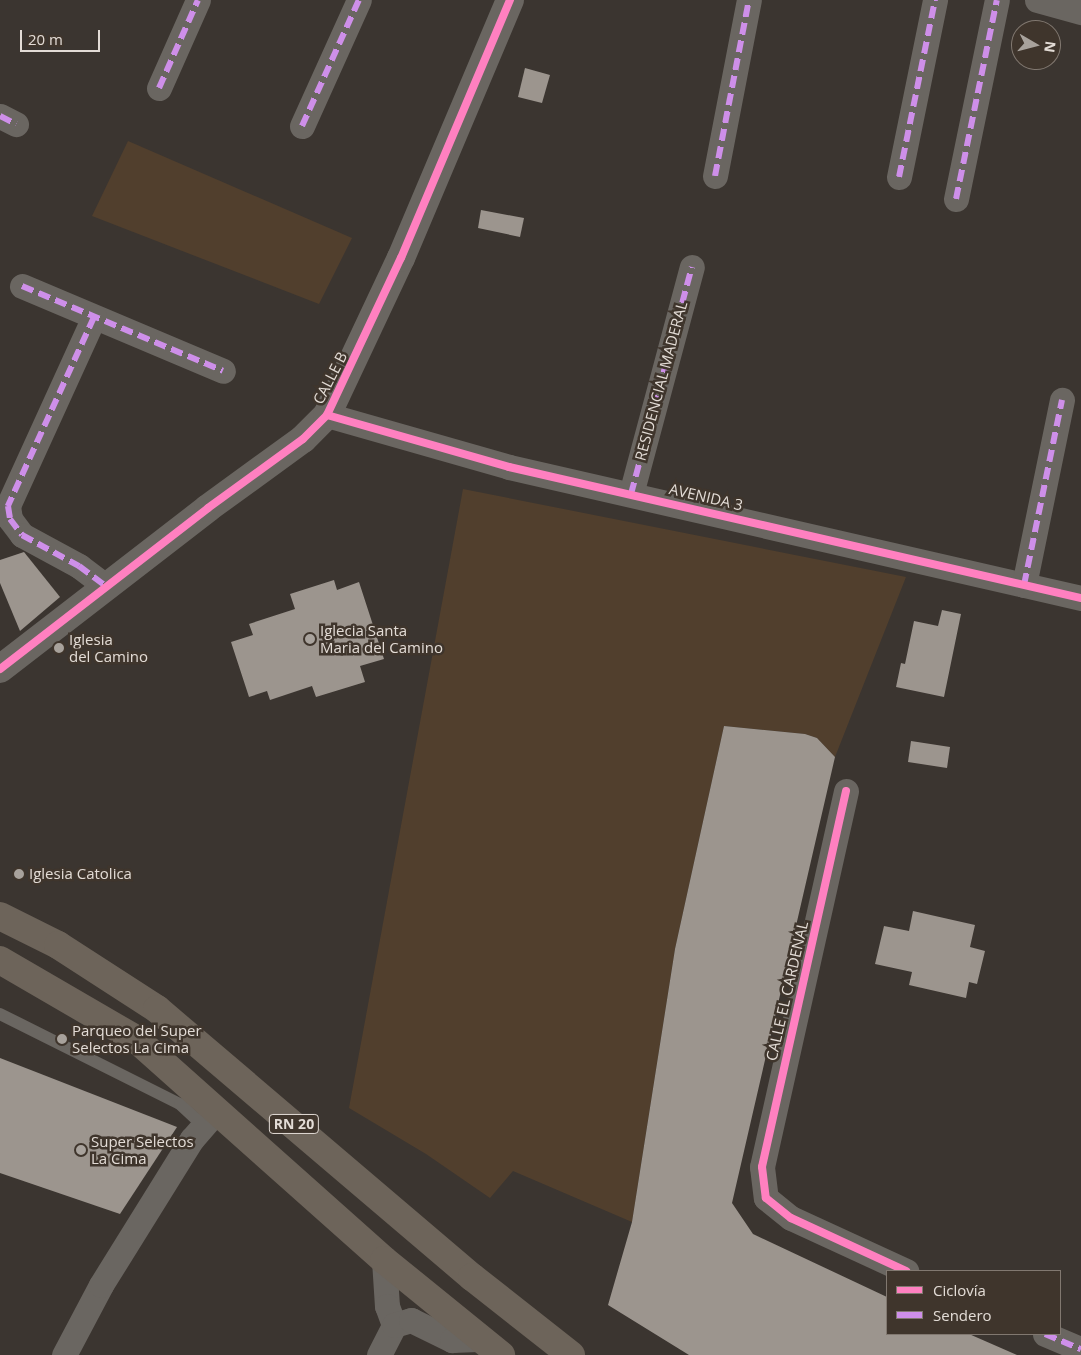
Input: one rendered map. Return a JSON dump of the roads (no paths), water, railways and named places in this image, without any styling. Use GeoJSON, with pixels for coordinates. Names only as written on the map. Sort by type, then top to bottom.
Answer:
{"type":"FeatureCollection","features":[{"type":"Feature","properties":{"kind":"highway","name":"RN 20"},"geometry":{"type":"LineString","coordinates":[[0,916],[58,945],[157,1009],[472,1277],[571,1355]]}},
{"type":"Feature","properties":{"kind":"highway","name":"RN 20"},"geometry":{"type":"LineString","coordinates":[[0,960],[136,1039],[210,1118],[478,1339],[501,1355]]}},
{"type":"Feature","properties":{"kind":"street"},"geometry":{"type":"LineString","coordinates":[[159,88],[198,0]]}},
{"type":"Feature","properties":{"kind":"street"},"geometry":{"type":"LineString","coordinates":[[302,126],[359,0]]}},
{"type":"Feature","properties":{"kind":"street","name":"CALLE B"},"geometry":{"type":"LineString","coordinates":[[0,669],[106,586],[303,439],[327,415],[401,258],[510,0]]}},
{"type":"Feature","properties":{"kind":"street"},"geometry":{"type":"LineString","coordinates":[[715,176],[749,0]]}},
{"type":"Feature","properties":{"kind":"street"},"geometry":{"type":"LineString","coordinates":[[899,177],[935,0]]}},
{"type":"Feature","properties":{"kind":"street"},"geometry":{"type":"LineString","coordinates":[[956,199],[997,0]]}},
{"type":"Feature","properties":{"kind":"street"},"geometry":{"type":"LineString","coordinates":[[1037,0],[1081,12]]}},
{"type":"Feature","properties":{"kind":"street","name":"RESIDENCIAL MADERAL"},"geometry":{"type":"LineString","coordinates":[[630,494],[692,267]]}},
{"type":"Feature","properties":{"kind":"street"},"geometry":{"type":"LineString","coordinates":[[22,286],[223,371]]}},
{"type":"Feature","properties":{"kind":"street"},"geometry":{"type":"LineString","coordinates":[[94,317],[8,506],[10,519],[22,535],[79,566],[106,586]]}},
{"type":"Feature","properties":{"kind":"street"},"geometry":{"type":"LineString","coordinates":[[1024,585],[1062,400]]}},
{"type":"Feature","properties":{"kind":"street","name":"AVENIDA 3"},"geometry":{"type":"LineString","coordinates":[[327,415],[509,467],[1081,598]]}},
{"type":"Feature","properties":{"kind":"street","name":"CALLE EL CARDENAL"},"geometry":{"type":"LineString","coordinates":[[846,791],[762,1166],[766,1198],[791,1218],[904,1270]]}},
{"type":"Feature","properties":{"kind":"street"},"geometry":{"type":"LineString","coordinates":[[64,1355],[101,1285],[192,1140],[210,1118]]}},
{"type":"Feature","properties":{"kind":"street"},"geometry":{"type":"LineString","coordinates":[[379,1355],[394,1325],[387,1306],[384,1260]]}},
{"type":"Feature","properties":{"kind":"street"},"geometry":{"type":"LineString","coordinates":[[394,1325],[411,1320],[452,1340],[478,1339]]}},
{"type":"Feature","properties":{"kind":"street"},"geometry":{"type":"LineString","coordinates":[[1047,1335],[1081,1349]]}},
{"type":"Feature","properties":{"kind":"lane"},"geometry":{"type":"LineString","coordinates":[[0,1014],[210,1118]]}},
{"type":"Feature","properties":{"kind":"place","name":"Iglecia Santa Maria del Camino"},"geometry":{"type":"Point","coordinates":[310,639]}},
{"type":"Feature","properties":{"kind":"place","name":"Iglesia del Camino"},"geometry":{"type":"Point","coordinates":[59,648]}},
{"type":"Feature","properties":{"kind":"place","name":"Iglesia Catolica"},"geometry":{"type":"Point","coordinates":[19,874]}},
{"type":"Feature","properties":{"kind":"place","name":"Parqueo del Super Selectos La Cima"},"geometry":{"type":"Point","coordinates":[62,1039]}},
{"type":"Feature","properties":{"kind":"place","name":"Super Selectos La Cima"},"geometry":{"type":"Point","coordinates":[81,1150]}}]}
